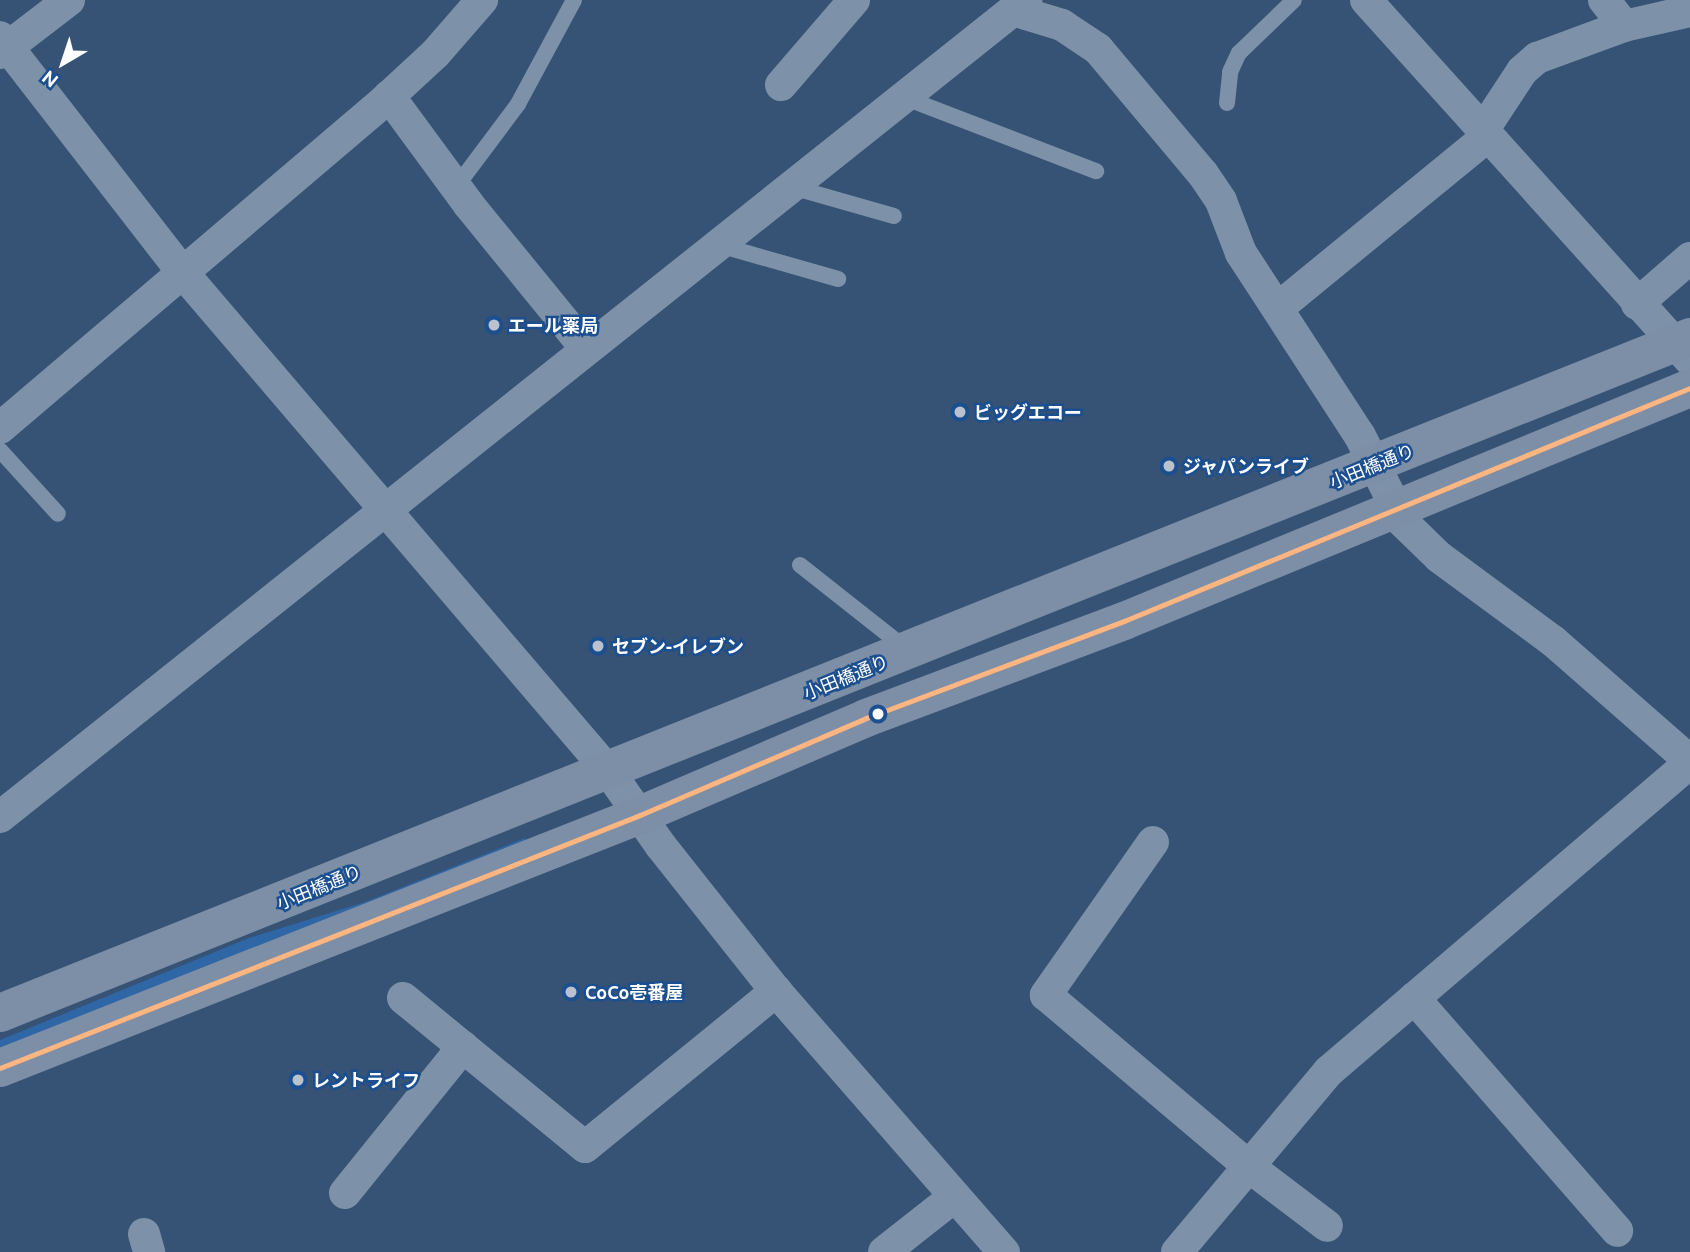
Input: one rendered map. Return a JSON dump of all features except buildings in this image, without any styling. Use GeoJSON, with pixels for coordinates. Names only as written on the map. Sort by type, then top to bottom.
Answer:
{"type":"FeatureCollection","features":[{"type":"Feature","properties":{"kind":"main road","name":"小田橋通り"},"geometry":{"type":"LineString","coordinates":[[0,1013],[610,773],[1373,466],[1685,347]]}},
{"type":"Feature","properties":{"kind":"main road"},"geometry":{"type":"LineString","coordinates":[[0,1068],[640,815],[866,718],[1124,621],[1690,388]]}},
{"type":"Feature","properties":{"kind":"street"},"geometry":{"type":"LineString","coordinates":[[69,0],[3,45],[183,273],[383,512],[610,773],[776,991],[1004,1252]]}},
{"type":"Feature","properties":{"kind":"street"},"geometry":{"type":"LineString","coordinates":[[0,428],[389,96],[435,54],[482,0]]}},
{"type":"Feature","properties":{"kind":"street"},"geometry":{"type":"LineString","coordinates":[[781,85],[854,0]]}},
{"type":"Feature","properties":{"kind":"street"},"geometry":{"type":"LineString","coordinates":[[1366,0],[1637,304],[1685,347]]}},
{"type":"Feature","properties":{"kind":"street"},"geometry":{"type":"LineString","coordinates":[[1604,0],[1624,26]]}},
{"type":"Feature","properties":{"kind":"street"},"geometry":{"type":"LineString","coordinates":[[0,817],[383,512],[585,347],[1020,5],[1062,25],[1098,49],[1203,174],[1221,201],[1241,253],[1279,307],[1396,510],[1439,557],[1553,641],[1690,762],[1329,1071],[1177,1252]]}},
{"type":"Feature","properties":{"kind":"street"},"geometry":{"type":"LineString","coordinates":[[1279,307],[1485,134],[1522,71],[1537,58],[1624,26],[1690,11]]}},
{"type":"Feature","properties":{"kind":"street"},"geometry":{"type":"LineString","coordinates":[[389,96],[456,187],[585,347]]}},
{"type":"Feature","properties":{"kind":"street"},"geometry":{"type":"LineString","coordinates":[[1637,304],[1690,258]]}},
{"type":"Feature","properties":{"kind":"street"},"geometry":{"type":"LineString","coordinates":[[1153,842],[1046,995],[1248,1166],[1327,1226]]}},
{"type":"Feature","properties":{"kind":"street"},"geometry":{"type":"LineString","coordinates":[[403,998],[585,1147],[776,991]]}},
{"type":"Feature","properties":{"kind":"street"},"geometry":{"type":"LineString","coordinates":[[1414,998],[1617,1231]]}},
{"type":"Feature","properties":{"kind":"street"},"geometry":{"type":"LineString","coordinates":[[345,1193],[463,1047]]}},
{"type":"Feature","properties":{"kind":"street"},"geometry":{"type":"LineString","coordinates":[[884,1252],[954,1197]]}},
{"type":"Feature","properties":{"kind":"lane"},"geometry":{"type":"LineString","coordinates":[[456,187],[518,104],[574,0]]}},
{"type":"Feature","properties":{"kind":"lane"},"geometry":{"type":"LineString","coordinates":[[1227,103],[1230,72],[1238,53],[1294,0]]}},
{"type":"Feature","properties":{"kind":"lane"},"geometry":{"type":"LineString","coordinates":[[903,97],[1096,171]]}},
{"type":"Feature","properties":{"kind":"lane"},"geometry":{"type":"LineString","coordinates":[[790,186],[894,216]]}},
{"type":"Feature","properties":{"kind":"lane"},"geometry":{"type":"LineString","coordinates":[[716,244],[838,279]]}},
{"type":"Feature","properties":{"kind":"lane"},"geometry":{"type":"LineString","coordinates":[[0,450],[58,514]]}},
{"type":"Feature","properties":{"kind":"lane"},"geometry":{"type":"LineString","coordinates":[[800,565],[910,651]]}},
{"type":"Feature","properties":{"kind":"shaded area"},"geometry":{"type":"Polygon","coordinates":[[[525,838],[527,842],[0,1054],[0,1040],[249,938],[365,902],[525,838]]]}},
{"type":"Feature","properties":{"kind":"transit line"},"geometry":{"type":"LineString","coordinates":[[0,1068],[640,815],[866,718],[1124,621],[1690,388]]}},
{"type":"Feature","properties":{"kind":"place","name":"エール薬局"},"geometry":{"type":"Point","coordinates":[494,325]}},
{"type":"Feature","properties":{"kind":"place","name":"ビッグエコー"},"geometry":{"type":"Point","coordinates":[960,412]}},
{"type":"Feature","properties":{"kind":"place","name":"ジャパンライブ"},"geometry":{"type":"Point","coordinates":[1169,466]}},
{"type":"Feature","properties":{"kind":"place","name":"セブン-イレブン"},"geometry":{"type":"Point","coordinates":[598,646]}},
{"type":"Feature","properties":{"kind":"place","name":"CoCo壱番屋"},"geometry":{"type":"Point","coordinates":[571,992]}},
{"type":"Feature","properties":{"kind":"place","name":"レントライフ"},"geometry":{"type":"Point","coordinates":[298,1080]}}]}
